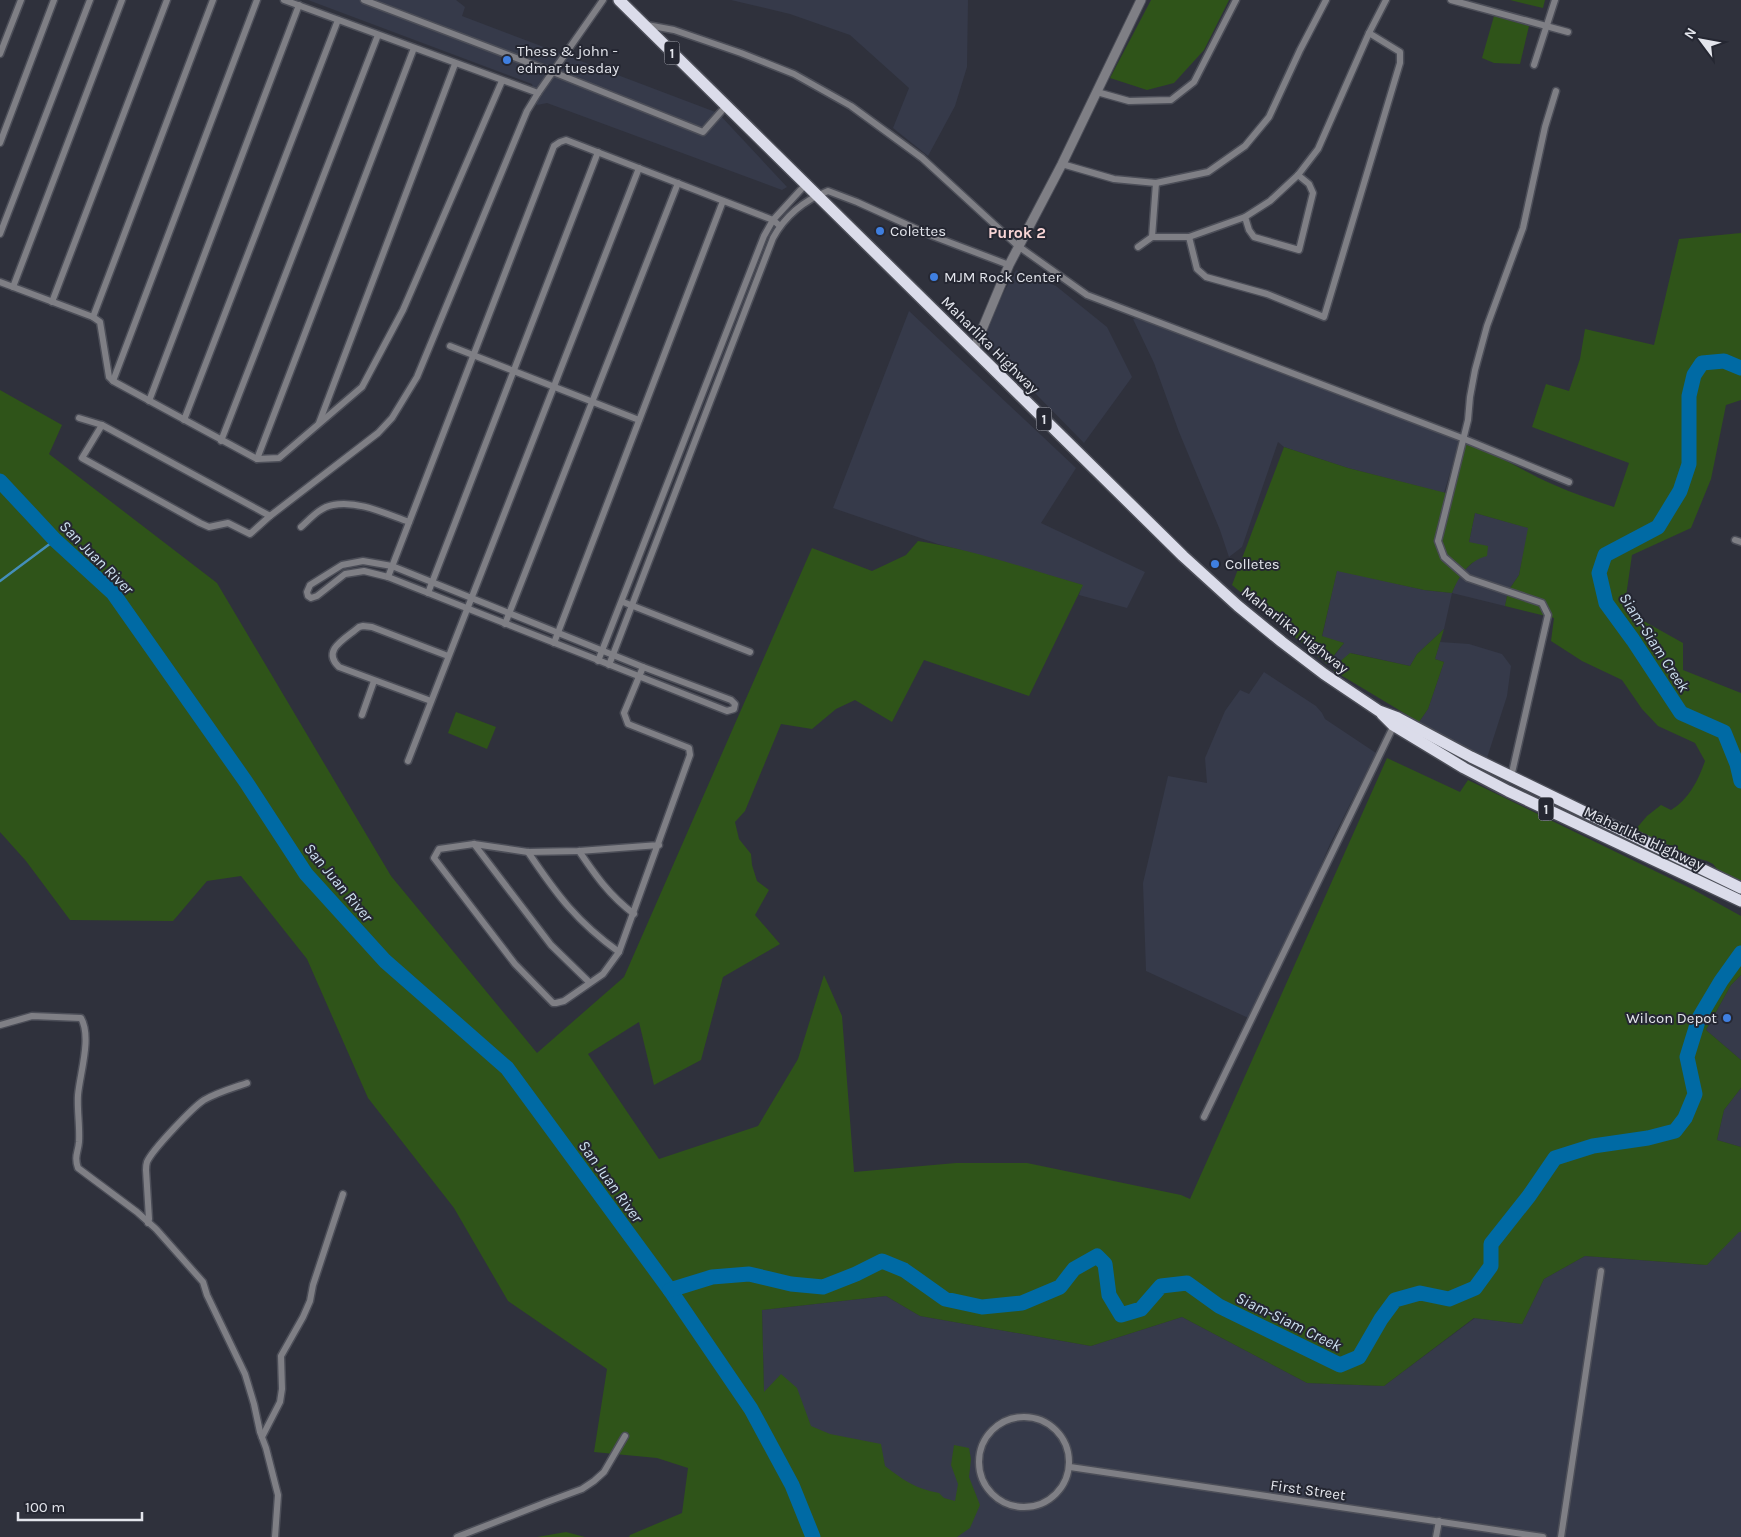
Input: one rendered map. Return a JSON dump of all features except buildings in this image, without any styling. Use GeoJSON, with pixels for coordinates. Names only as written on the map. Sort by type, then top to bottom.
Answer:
{"type":"FeatureCollection","features":[{"type":"Feature","properties":{"kind":"highway","name":"Maharlika Highway"},"geometry":{"type":"LineString","coordinates":[[619,0],[1182,556],[1312,666],[1464,768],[1508,791],[1726,888],[1741,888]]}},
{"type":"Feature","properties":{"kind":"highway","name":"Maharlika Highway"},"geometry":{"type":"LineString","coordinates":[[1396,722],[1511,777],[1726,888],[1741,902]]}},
{"type":"Feature","properties":{"kind":"street"},"geometry":{"type":"LineString","coordinates":[[0,54],[21,0]]}},
{"type":"Feature","properties":{"kind":"street"},"geometry":{"type":"LineString","coordinates":[[0,143],[54,0]]}},
{"type":"Feature","properties":{"kind":"street"},"geometry":{"type":"LineString","coordinates":[[0,234],[90,0]]}},
{"type":"Feature","properties":{"kind":"street"},"geometry":{"type":"LineString","coordinates":[[13,287],[122,0]]}},
{"type":"Feature","properties":{"kind":"street"},"geometry":{"type":"LineString","coordinates":[[52,302],[167,0]]}},
{"type":"Feature","properties":{"kind":"street"},"geometry":{"type":"LineString","coordinates":[[93,317],[213,0]]}},
{"type":"Feature","properties":{"kind":"street"},"geometry":{"type":"LineString","coordinates":[[113,381],[257,0]]}},
{"type":"Feature","properties":{"kind":"street"},"geometry":{"type":"LineString","coordinates":[[284,0],[538,93]]}},
{"type":"Feature","properties":{"kind":"street"},"geometry":{"type":"LineString","coordinates":[[364,0],[703,132],[726,106]]}},
{"type":"Feature","properties":{"kind":"street"},"geometry":{"type":"LineString","coordinates":[[102,425],[82,458],[200,523],[209,527],[228,523],[250,534],[270,516],[378,433],[392,418],[417,377],[527,111],[603,0]]}},
{"type":"Feature","properties":{"kind":"street"},"geometry":{"type":"LineString","coordinates":[[974,349],[1018,246],[1062,164],[1141,0]]}},
{"type":"Feature","properties":{"kind":"street"},"geometry":{"type":"LineString","coordinates":[[1097,92],[1129,102],[1171,100],[1194,82],[1236,0]]}},
{"type":"Feature","properties":{"kind":"street"},"geometry":{"type":"LineString","coordinates":[[1062,164],[1114,179],[1156,183],[1208,172],[1245,146],[1269,117],[1326,0]]}},
{"type":"Feature","properties":{"kind":"street"},"geometry":{"type":"LineString","coordinates":[[1138,247],[1152,237],[1189,237],[1245,217],[1270,201],[1298,175],[1318,149],[1386,0]]}},
{"type":"Feature","properties":{"kind":"street"},"geometry":{"type":"LineString","coordinates":[[1451,0],[1568,32]]}},
{"type":"Feature","properties":{"kind":"street"},"geometry":{"type":"LineString","coordinates":[[1534,65],[1555,0]]}},
{"type":"Feature","properties":{"kind":"street"},"geometry":{"type":"LineString","coordinates":[[150,401],[299,6]]}},
{"type":"Feature","properties":{"kind":"street"},"geometry":{"type":"LineString","coordinates":[[184,420],[338,20]]}},
{"type":"Feature","properties":{"kind":"street"},"geometry":{"type":"LineString","coordinates":[[643,24],[674,30],[741,53],[794,74],[843,102],[888,132],[922,158],[1018,246],[1087,295],[1462,438],[1569,482]]}},
{"type":"Feature","properties":{"kind":"street"},"geometry":{"type":"LineString","coordinates":[[1189,237],[1197,269],[1206,277],[1267,294],[1324,317],[1400,63],[1400,52],[1369,34]]}},
{"type":"Feature","properties":{"kind":"street"},"geometry":{"type":"LineString","coordinates":[[221,441],[378,35]]}},
{"type":"Feature","properties":{"kind":"street"},"geometry":{"type":"LineString","coordinates":[[257,460],[414,48]]}},
{"type":"Feature","properties":{"kind":"street"},"geometry":{"type":"LineString","coordinates":[[319,424],[455,64]]}},
{"type":"Feature","properties":{"kind":"street"},"geometry":{"type":"LineString","coordinates":[[0,282],[93,317],[100,322],[109,377],[113,381],[257,460],[279,458],[362,387],[403,310],[502,81]]}},
{"type":"Feature","properties":{"kind":"street"},"geometry":{"type":"LineString","coordinates":[[1511,777],[1548,615],[1542,603],[1468,578],[1444,557],[1438,541],[1468,420],[1475,370],[1487,326],[1522,228],[1545,126],[1556,91]]}},
{"type":"Feature","properties":{"kind":"street"},"geometry":{"type":"LineString","coordinates":[[388,578],[554,146],[566,140],[773,220],[780,226]]}},
{"type":"Feature","properties":{"kind":"street"},"geometry":{"type":"LineString","coordinates":[[428,593],[598,152]]}},
{"type":"Feature","properties":{"kind":"street"},"geometry":{"type":"LineString","coordinates":[[408,761],[639,168]]}},
{"type":"Feature","properties":{"kind":"street"},"geometry":{"type":"LineString","coordinates":[[1245,217],[1249,230],[1254,237],[1299,250],[1313,193],[1309,184],[1298,175]]}},
{"type":"Feature","properties":{"kind":"street"},"geometry":{"type":"LineString","coordinates":[[505,624],[678,183]]}},
{"type":"Feature","properties":{"kind":"street"},"geometry":{"type":"LineString","coordinates":[[1152,237],[1156,183]]}},
{"type":"Feature","properties":{"kind":"street"},"geometry":{"type":"LineString","coordinates":[[598,661],[623,602],[764,236],[773,220],[806,184]]}},
{"type":"Feature","properties":{"kind":"street"},"geometry":{"type":"LineString","coordinates":[[609,665],[773,238],[780,226],[796,210],[818,195],[828,191],[1009,265]]}},
{"type":"Feature","properties":{"kind":"street"},"geometry":{"type":"LineString","coordinates":[[554,643],[723,200]]}},
{"type":"Feature","properties":{"kind":"street"},"geometry":{"type":"LineString","coordinates":[[450,346],[639,420]]}},
{"type":"Feature","properties":{"kind":"street"},"geometry":{"type":"LineString","coordinates":[[79,418],[102,425],[270,516]]}},
{"type":"Feature","properties":{"kind":"street"},"geometry":{"type":"LineString","coordinates":[[301,527],[318,511],[339,504],[354,504],[409,522]]}},
{"type":"Feature","properties":{"kind":"street"},"geometry":{"type":"LineString","coordinates":[[364,561],[392,566],[432,582],[643,667],[731,700],[735,704],[734,709],[727,711],[428,593],[364,571],[345,574],[317,596],[311,598],[307,592],[310,584],[342,565],[364,561]]}},
{"type":"Feature","properties":{"kind":"street"},"geometry":{"type":"LineString","coordinates":[[623,602],[750,652]]}},
{"type":"Feature","properties":{"kind":"street"},"geometry":{"type":"LineString","coordinates":[[431,701],[339,667],[333,661],[331,654],[335,647],[358,627],[363,626],[372,627],[448,656]]}},
{"type":"Feature","properties":{"kind":"street"},"geometry":{"type":"LineString","coordinates":[[643,667],[624,713],[628,724],[689,748],[690,755],[659,845],[619,952],[603,974],[564,1000],[556,1004],[553,1003],[515,964],[434,858],[439,849],[474,844],[528,852],[659,845]]}},
{"type":"Feature","properties":{"kind":"street"},"geometry":{"type":"LineString","coordinates":[[362,715],[374,681]]}},
{"type":"Feature","properties":{"kind":"street"},"geometry":{"type":"LineString","coordinates":[[1204,1117],[1396,722]]}},
{"type":"Feature","properties":{"kind":"street"},"geometry":{"type":"LineString","coordinates":[[474,844],[550,946],[589,982]]}},
{"type":"Feature","properties":{"kind":"street"},"geometry":{"type":"LineString","coordinates":[[580,850],[599,880],[617,901],[634,914]]}},
{"type":"Feature","properties":{"kind":"street"},"geometry":{"type":"LineString","coordinates":[[528,852],[571,912],[598,937],[619,952]]}},
{"type":"Feature","properties":{"kind":"street"},"geometry":{"type":"LineString","coordinates":[[0,1025],[32,1016],[82,1018],[86,1025],[78,1096],[79,1143],[75,1159],[78,1168],[130,1206],[203,1282],[207,1295],[245,1374],[266,1448],[278,1495],[275,1537]]}},
{"type":"Feature","properties":{"kind":"street"},"geometry":{"type":"LineString","coordinates":[[148,1223],[147,1162],[168,1136],[203,1101],[248,1083]]}},
{"type":"Feature","properties":{"kind":"street"},"geometry":{"type":"LineString","coordinates":[[262,1437],[280,1402],[282,1389],[280,1356],[310,1301],[313,1285],[343,1194]]}},
{"type":"Feature","properties":{"kind":"street"},"geometry":{"type":"LineString","coordinates":[[1561,1537],[1601,1271]]}},
{"type":"Feature","properties":{"kind":"street"},"geometry":{"type":"LineString","coordinates":[[1022,1416],[1038,1418],[1053,1425],[1067,1444],[1070,1467],[1064,1485],[1051,1500],[1033,1507],[1014,1507],[997,1499],[984,1483],[978,1463],[983,1443],[992,1429],[1006,1420],[1022,1416]]}},
{"type":"Feature","properties":{"kind":"street"},"geometry":{"type":"LineString","coordinates":[[457,1537],[556,1499],[594,1482],[604,1472],[625,1436]]}},
{"type":"Feature","properties":{"kind":"street","name":"First Street"},"geometry":{"type":"LineString","coordinates":[[1070,1467],[1543,1537]]}},
{"type":"Feature","properties":{"kind":"street"},"geometry":{"type":"LineString","coordinates":[[1436,1537],[1439,1521]]}},
{"type":"Feature","properties":{"kind":"shaded area"},"geometry":{"type":"Polygon","coordinates":[[[308,0],[456,0],[465,7],[462,16],[718,113],[787,187],[782,190],[547,103],[537,105],[532,84],[308,0]]]}},
{"type":"Feature","properties":{"kind":"shaded area"},"geometry":{"type":"Polygon","coordinates":[[[731,0],[968,0],[967,67],[955,106],[928,156],[893,128],[909,88],[850,35],[790,14],[731,0]]]}},
{"type":"Feature","properties":{"kind":"shaded area"},"geometry":{"type":"Polygon","coordinates":[[[1016,270],[1056,286],[1107,327],[1132,377],[1084,443],[983,340],[984,328],[1016,270]]]}},
{"type":"Feature","properties":{"kind":"shaded area"},"geometry":{"type":"Polygon","coordinates":[[[909,311],[1076,468],[1041,523],[1145,572],[1127,608],[1079,595],[1082,585],[938,544],[833,508],[909,311]]]}},
{"type":"Feature","properties":{"kind":"shaded area"},"geometry":{"type":"Polygon","coordinates":[[[1138,317],[1460,439],[1444,493],[1348,468],[1284,447],[1278,442],[1242,547],[1229,557],[1220,530],[1179,432],[1154,363],[1133,319],[1138,317]]]}},
{"type":"Feature","properties":{"kind":"shaded area"},"geometry":{"type":"Polygon","coordinates":[[[1475,513],[1529,528],[1519,575],[1508,591],[1505,606],[1452,593],[1459,575],[1478,558],[1469,542],[1475,513]]]}},
{"type":"Feature","properties":{"kind":"shaded area"},"geometry":{"type":"Polygon","coordinates":[[[1337,570],[1424,590],[1452,593],[1444,629],[1417,654],[1410,666],[1351,653],[1337,664],[1331,660],[1344,643],[1322,637],[1337,570]]]}},
{"type":"Feature","properties":{"kind":"shaded area"},"geometry":{"type":"Polygon","coordinates":[[[1440,642],[1469,644],[1502,654],[1511,666],[1507,696],[1487,758],[1457,745],[1419,722],[1428,709],[1444,662],[1435,659],[1440,642]]]}},
{"type":"Feature","properties":{"kind":"shaded area"},"geometry":{"type":"Polygon","coordinates":[[[1264,672],[1316,706],[1325,719],[1376,753],[1330,844],[1255,1021],[1146,971],[1143,883],[1168,776],[1207,783],[1205,758],[1225,711],[1240,690],[1249,694],[1264,672]]]}},
{"type":"Feature","properties":{"kind":"shaded area","name":"Wilcon Depot"},"geometry":{"type":"Polygon","coordinates":[[[1741,975],[1741,1060],[1706,1030],[1731,985],[1741,975]]]}},
{"type":"Feature","properties":{"kind":"shaded area"},"geometry":{"type":"Polygon","coordinates":[[[1741,1088],[1741,1147],[1717,1140],[1724,1110],[1741,1088]]]}},
{"type":"Feature","properties":{"kind":"shaded area"},"geometry":{"type":"Polygon","coordinates":[[[1739,1231],[1741,1232],[1741,1537],[860,1537],[764,1393],[762,1310],[886,1296],[920,1316],[1091,1346],[1182,1317],[1307,1383],[1384,1386],[1475,1318],[1522,1324],[1544,1279],[1585,1256],[1707,1265],[1739,1231]]]}},
{"type":"Feature","properties":{"kind":"green space"},"geometry":{"type":"Polygon","coordinates":[[[1151,0],[1229,0],[1204,50],[1174,83],[1147,90],[1110,78],[1151,0]]]}},
{"type":"Feature","properties":{"kind":"green space"},"geometry":{"type":"Polygon","coordinates":[[[1510,0],[1545,0],[1543,8],[1510,0]]]}},
{"type":"Feature","properties":{"kind":"green space"},"geometry":{"type":"Polygon","coordinates":[[[1494,16],[1529,26],[1520,64],[1494,63],[1482,58],[1494,16]]]}},
{"type":"Feature","properties":{"kind":"green space"},"geometry":{"type":"Polygon","coordinates":[[[1741,233],[1741,400],[1726,405],[1711,479],[1691,528],[1632,555],[1624,610],[1683,643],[1683,670],[1741,693],[1741,881],[1717,869],[1707,861],[1693,857],[1635,830],[1647,816],[1661,805],[1671,810],[1683,801],[1696,782],[1705,761],[1695,743],[1658,726],[1642,709],[1622,680],[1582,661],[1551,641],[1554,618],[1505,606],[1508,591],[1519,575],[1528,528],[1475,513],[1469,542],[1488,546],[1487,556],[1469,565],[1452,593],[1424,590],[1337,571],[1322,636],[1344,643],[1327,664],[1232,585],[1284,447],[1348,468],[1450,494],[1463,444],[1498,457],[1560,487],[1614,507],[1629,463],[1532,427],[1546,384],[1569,391],[1580,359],[1585,329],[1654,345],[1679,239],[1741,233]]]}},
{"type":"Feature","properties":{"kind":"green space"},"geometry":{"type":"Polygon","coordinates":[[[0,390],[62,425],[49,454],[217,583],[391,876],[537,1053],[624,977],[812,548],[872,571],[906,555],[918,541],[980,555],[1083,585],[1029,696],[924,660],[892,722],[855,700],[836,709],[812,729],[781,724],[745,811],[735,822],[739,839],[751,854],[757,881],[769,890],[755,915],[780,944],[723,977],[701,1060],[654,1085],[639,1022],[588,1054],[659,1159],[758,1126],[798,1059],[824,975],[842,1016],[854,1172],[956,1163],[1027,1163],[1181,1195],[1190,1199],[1387,758],[1460,792],[1468,780],[1694,890],[1741,916],[1741,975],[1731,985],[1706,1030],[1741,1060],[1741,1088],[1724,1110],[1717,1140],[1741,1147],[1741,1232],[1707,1265],[1585,1256],[1544,1279],[1522,1324],[1474,1318],[1384,1386],[1307,1383],[1182,1317],[1091,1346],[920,1316],[886,1296],[762,1310],[764,1392],[781,1374],[797,1388],[811,1426],[830,1434],[881,1444],[885,1466],[910,1483],[939,1493],[944,1498],[955,1501],[958,1484],[951,1465],[954,1445],[969,1448],[971,1459],[969,1477],[980,1505],[970,1528],[957,1537],[629,1537],[682,1513],[688,1468],[657,1458],[594,1452],[607,1369],[508,1301],[454,1208],[368,1098],[307,959],[241,876],[207,881],[173,921],[70,920],[26,861],[0,832],[0,390]]]}},
{"type":"Feature","properties":{"kind":"green space"},"geometry":{"type":"Polygon","coordinates":[[[1444,629],[1435,659],[1444,662],[1428,709],[1419,722],[1334,671],[1337,664],[1350,653],[1410,666],[1417,654],[1444,629]]]}},
{"type":"Feature","properties":{"kind":"green space"},"geometry":{"type":"Polygon","coordinates":[[[456,712],[496,727],[487,749],[448,733],[456,712]]]}},
{"type":"Feature","properties":{"kind":"green space"},"geometry":{"type":"Polygon","coordinates":[[[566,1532],[585,1537],[537,1537],[566,1532]]]}},
{"type":"Feature","properties":{"kind":"waterway","name":"Siam-Siam Creek"},"geometry":{"type":"LineString","coordinates":[[1741,368],[1724,361],[1702,363],[1694,375],[1689,396],[1689,464],[1680,491],[1658,527],[1605,555],[1599,573],[1606,603],[1681,713],[1724,732],[1737,764],[1741,781]]}},
{"type":"Feature","properties":{"kind":"waterway","name":"San Juan River"},"geometry":{"type":"LineString","coordinates":[[0,481],[55,540],[113,593],[246,782],[306,874],[385,961],[507,1068],[670,1290],[751,1409],[792,1485],[813,1537]]}},
{"type":"Feature","properties":{"kind":"waterway"},"geometry":{"type":"LineString","coordinates":[[0,581],[55,540]]}},
{"type":"Feature","properties":{"kind":"waterway","name":"Siam-Siam Creek"},"geometry":{"type":"LineString","coordinates":[[670,1290],[712,1277],[749,1274],[791,1284],[823,1287],[882,1261],[904,1270],[945,1299],[982,1307],[1022,1303],[1060,1287],[1074,1269],[1097,1256],[1105,1264],[1109,1295],[1121,1315],[1141,1309],[1161,1286],[1187,1283],[1219,1306],[1340,1365],[1359,1357],[1381,1319],[1395,1300],[1420,1293],[1449,1299],[1475,1288],[1491,1266],[1491,1244],[1529,1196],[1555,1158],[1593,1146],[1648,1138],[1675,1131],[1685,1118],[1695,1094],[1687,1057],[1699,1018],[1721,981],[1741,953]]}},
{"type":"Feature","properties":{"kind":"place","name":"Thess & john - edmar tuesday"},"geometry":{"type":"Point","coordinates":[507,60]}},
{"type":"Feature","properties":{"kind":"place","name":"Colettes"},"geometry":{"type":"Point","coordinates":[880,231]}},
{"type":"Feature","properties":{"kind":"place","name":"MJM Rock Center"},"geometry":{"type":"Point","coordinates":[934,277]}},
{"type":"Feature","properties":{"kind":"place","name":"Colletes"},"geometry":{"type":"Point","coordinates":[1215,564]}},
{"type":"Feature","properties":{"kind":"place","name":"Wilcon Depot"},"geometry":{"type":"Point","coordinates":[1727,1018]}},
{"type":"Feature","properties":{"kind":"district","name":"Purok 2"},"geometry":{"type":"Point","coordinates":[1017,232]}}]}
